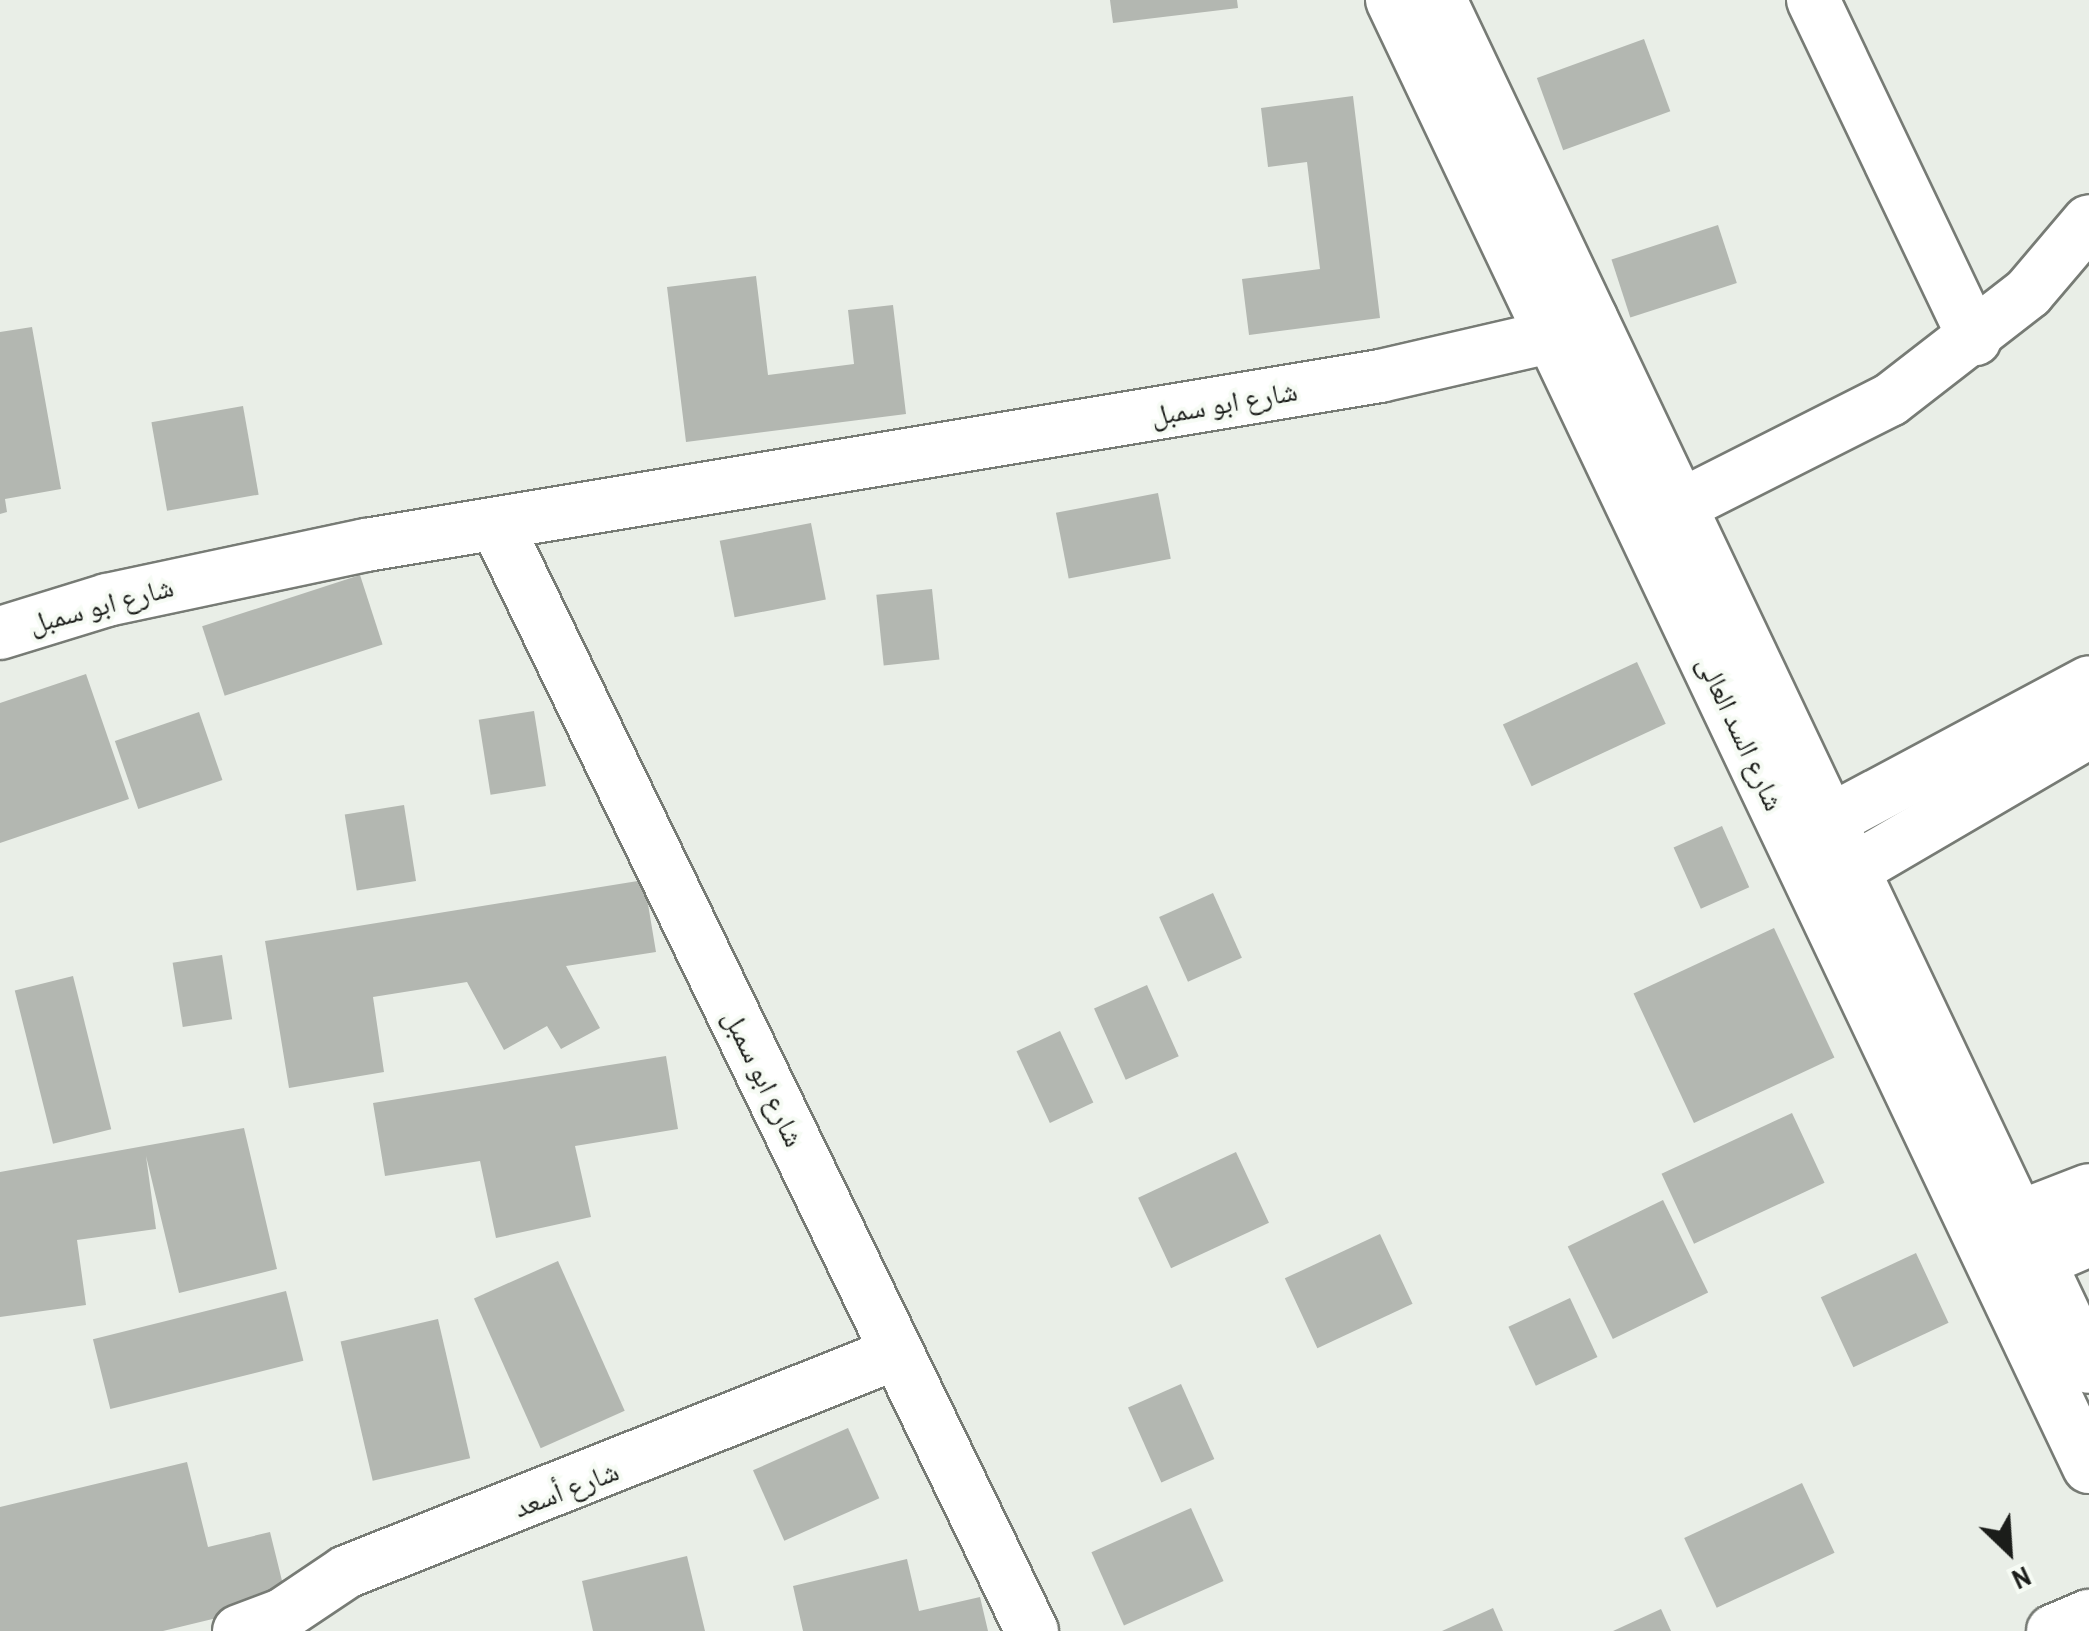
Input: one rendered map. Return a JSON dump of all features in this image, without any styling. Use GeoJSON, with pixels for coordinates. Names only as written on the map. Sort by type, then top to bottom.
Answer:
{"type":"FeatureCollection","features":[{"type":"Feature","properties":{"kind":"street"},"geometry":{"type":"LineString","coordinates":[[1392,0],[1574,327]]}},
{"type":"Feature","properties":{"kind":"street"},"geometry":{"type":"LineString","coordinates":[[1440,0],[1574,327],[2009,1247],[2089,1467]]}},
{"type":"Feature","properties":{"kind":"street"},"geometry":{"type":"LineString","coordinates":[[1813,0],[1975,339]]}},
{"type":"Feature","properties":{"kind":"street"},"geometry":{"type":"LineString","coordinates":[[1662,517],[1864,416],[1975,339],[2060,260],[2089,221]]}},
{"type":"Feature","properties":{"kind":"street","name":"شارع ابو سمبل"},"geometry":{"type":"LineString","coordinates":[[0,632],[236,570],[1380,376],[1574,327]]}},
{"type":"Feature","properties":{"kind":"street","name":"شارع ابو سمبل"},"geometry":{"type":"LineString","coordinates":[[497,526],[1032,1631]]}},
{"type":"Feature","properties":{"kind":"street"},"geometry":{"type":"LineString","coordinates":[[1812,830],[2089,682]]}},
{"type":"Feature","properties":{"kind":"street"},"geometry":{"type":"LineString","coordinates":[[1836,881],[2089,732]]}},
{"type":"Feature","properties":{"kind":"street"},"geometry":{"type":"LineString","coordinates":[[2009,1247],[2089,1190]]}},
{"type":"Feature","properties":{"kind":"street"},"geometry":{"type":"LineString","coordinates":[[2009,1247],[2089,1240]]}},
{"type":"Feature","properties":{"kind":"street"},"geometry":{"type":"LineString","coordinates":[[2009,1247],[2089,1367]]}},
{"type":"Feature","properties":{"kind":"street","name":"شارع أسعد"},"geometry":{"type":"LineString","coordinates":[[239,1631],[282,1615],[346,1572],[897,1354]]}},
{"type":"Feature","properties":{"kind":"street"},"geometry":{"type":"LineString","coordinates":[[2053,1631],[2089,1616]]}},
{"type":"Feature","properties":{"kind":"building"},"geometry":{"type":"Polygon","coordinates":[[[1110,0],[1237,0],[1238,8],[1113,23],[1110,0]]]}},
{"type":"Feature","properties":{"kind":"building"},"geometry":{"type":"Polygon","coordinates":[[[1644,39],[1670,111],[1563,150],[1537,78],[1644,39]]]}},
{"type":"Feature","properties":{"kind":"building"},"geometry":{"type":"Polygon","coordinates":[[[1353,96],[1380,318],[1249,335],[1242,279],[1320,269],[1307,162],[1268,167],[1261,108],[1353,96]]]}},
{"type":"Feature","properties":{"kind":"building"},"geometry":{"type":"Polygon","coordinates":[[[1718,225],[1737,283],[1630,318],[1611,260],[1718,225]]]}},
{"type":"Feature","properties":{"kind":"building"},"geometry":{"type":"Polygon","coordinates":[[[756,276],[768,375],[854,364],[848,310],[893,305],[906,414],[686,442],[667,287],[756,276]]]}},
{"type":"Feature","properties":{"kind":"building"},"geometry":{"type":"Polygon","coordinates":[[[32,327],[61,489],[5,499],[7,512],[0,514],[0,332],[32,327]]]}},
{"type":"Feature","properties":{"kind":"building"},"geometry":{"type":"Polygon","coordinates":[[[243,406],[259,495],[167,511],[151,422],[243,406]]]}},
{"type":"Feature","properties":{"kind":"building"},"geometry":{"type":"Polygon","coordinates":[[[1158,493],[1171,559],[1069,579],[1056,513],[1158,493]]]}},
{"type":"Feature","properties":{"kind":"building"},"geometry":{"type":"Polygon","coordinates":[[[811,523],[826,600],[735,617],[720,541],[811,523]]]}},
{"type":"Feature","properties":{"kind":"building"},"geometry":{"type":"Polygon","coordinates":[[[360,575],[383,644],[225,696],[202,626],[360,575]]]}},
{"type":"Feature","properties":{"kind":"building"},"geometry":{"type":"Polygon","coordinates":[[[932,589],[939,660],[884,665],[876,595],[932,589]]]}},
{"type":"Feature","properties":{"kind":"building"},"geometry":{"type":"Polygon","coordinates":[[[1637,662],[1666,724],[1532,786],[1503,725],[1637,662]]]}},
{"type":"Feature","properties":{"kind":"building"},"geometry":{"type":"Polygon","coordinates":[[[86,674],[129,799],[0,843],[0,703],[86,674]]]}},
{"type":"Feature","properties":{"kind":"building"},"geometry":{"type":"Polygon","coordinates":[[[534,711],[546,786],[491,795],[479,720],[534,711]]]}},
{"type":"Feature","properties":{"kind":"building"},"geometry":{"type":"Polygon","coordinates":[[[199,712],[222,780],[138,809],[115,741],[199,712]]]}},
{"type":"Feature","properties":{"kind":"building"},"geometry":{"type":"Polygon","coordinates":[[[404,805],[416,881],[357,890],[345,814],[404,805]]]}},
{"type":"Feature","properties":{"kind":"building"},"geometry":{"type":"Polygon","coordinates":[[[1722,826],[1749,887],[1701,909],[1674,848],[1722,826]]]}},
{"type":"Feature","properties":{"kind":"building"},"geometry":{"type":"Polygon","coordinates":[[[644,880],[656,952],[566,966],[600,1028],[561,1049],[547,1026],[504,1050],[467,982],[373,997],[384,1072],[289,1088],[265,941],[644,880]]]}},
{"type":"Feature","properties":{"kind":"building"},"geometry":{"type":"Polygon","coordinates":[[[1213,893],[1242,958],[1188,982],[1159,917],[1213,893]]]}},
{"type":"Feature","properties":{"kind":"building"},"geometry":{"type":"Polygon","coordinates":[[[1774,928],[1834,1058],[1694,1123],[1634,994],[1774,928]]]}},
{"type":"Feature","properties":{"kind":"building"},"geometry":{"type":"Polygon","coordinates":[[[222,955],[232,1019],[183,1027],[173,963],[222,955]]]}},
{"type":"Feature","properties":{"kind":"building"},"geometry":{"type":"Polygon","coordinates":[[[73,976],[111,1129],[53,1144],[15,991],[73,976]]]}},
{"type":"Feature","properties":{"kind":"building"},"geometry":{"type":"Polygon","coordinates":[[[1147,985],[1179,1056],[1126,1080],[1094,1009],[1147,985]]]}},
{"type":"Feature","properties":{"kind":"building"},"geometry":{"type":"Polygon","coordinates":[[[1060,1031],[1093,1103],[1050,1123],[1016,1051],[1060,1031]]]}},
{"type":"Feature","properties":{"kind":"building"},"geometry":{"type":"Polygon","coordinates":[[[666,1056],[678,1129],[575,1146],[591,1217],[496,1238],[480,1161],[385,1176],[373,1103],[666,1056]]]}},
{"type":"Feature","properties":{"kind":"building"},"geometry":{"type":"Polygon","coordinates":[[[1792,1113],[1825,1183],[1694,1244],[1661,1174],[1792,1113]]]}},
{"type":"Feature","properties":{"kind":"building"},"geometry":{"type":"Polygon","coordinates":[[[244,1128],[277,1269],[179,1293],[146,1156],[156,1229],[77,1240],[86,1305],[0,1317],[0,1172],[244,1128]]]}},
{"type":"Feature","properties":{"kind":"building"},"geometry":{"type":"Polygon","coordinates":[[[1236,1152],[1269,1223],[1171,1268],[1138,1198],[1236,1152]]]}},
{"type":"Feature","properties":{"kind":"building"},"geometry":{"type":"Polygon","coordinates":[[[1663,1200],[1708,1293],[1613,1339],[1568,1246],[1663,1200]]]}},
{"type":"Feature","properties":{"kind":"building"},"geometry":{"type":"Polygon","coordinates":[[[1380,1234],[1413,1304],[1317,1348],[1285,1278],[1380,1234]]]}},
{"type":"Feature","properties":{"kind":"building"},"geometry":{"type":"Polygon","coordinates":[[[1916,1253],[1949,1323],[1853,1367],[1821,1297],[1916,1253]]]}},
{"type":"Feature","properties":{"kind":"building"},"geometry":{"type":"Polygon","coordinates":[[[558,1261],[625,1411],[541,1448],[474,1298],[558,1261]]]}},
{"type":"Feature","properties":{"kind":"building"},"geometry":{"type":"Polygon","coordinates":[[[286,1291],[303,1361],[110,1409],[93,1339],[286,1291]]]}},
{"type":"Feature","properties":{"kind":"building"},"geometry":{"type":"Polygon","coordinates":[[[1570,1298],[1597,1357],[1536,1386],[1508,1327],[1570,1298]]]}},
{"type":"Feature","properties":{"kind":"building"},"geometry":{"type":"Polygon","coordinates":[[[438,1319],[470,1458],[373,1481],[341,1341],[438,1319]]]}},
{"type":"Feature","properties":{"kind":"building"},"geometry":{"type":"Polygon","coordinates":[[[1181,1384],[1214,1459],[1161,1483],[1128,1408],[1181,1384]]]}},
{"type":"Feature","properties":{"kind":"building"},"geometry":{"type":"Polygon","coordinates":[[[848,1428],[879,1498],[784,1541],[753,1470],[848,1428]]]}},
{"type":"Feature","properties":{"kind":"building"},"geometry":{"type":"Polygon","coordinates":[[[187,1462],[208,1547],[270,1532],[287,1601],[163,1631],[0,1631],[0,1507],[187,1462]]]}},
{"type":"Feature","properties":{"kind":"building"},"geometry":{"type":"Polygon","coordinates":[[[1802,1483],[1835,1553],[1717,1608],[1684,1538],[1802,1483]]]}},
{"type":"Feature","properties":{"kind":"building"},"geometry":{"type":"Polygon","coordinates":[[[1191,1508],[1224,1581],[1124,1625],[1091,1552],[1191,1508]]]}},
{"type":"Feature","properties":{"kind":"building"},"geometry":{"type":"Polygon","coordinates":[[[687,1556],[705,1631],[593,1631],[582,1581],[687,1556]]]}},
{"type":"Feature","properties":{"kind":"building"},"geometry":{"type":"Polygon","coordinates":[[[907,1559],[919,1611],[980,1597],[988,1631],[803,1631],[793,1586],[907,1559]]]}},
{"type":"Feature","properties":{"kind":"building"},"geometry":{"type":"Polygon","coordinates":[[[1493,1608],[1503,1631],[1442,1631],[1493,1608]]]}},
{"type":"Feature","properties":{"kind":"building"},"geometry":{"type":"Polygon","coordinates":[[[1661,1609],[1671,1631],[1613,1631],[1661,1609]]]}}]}
